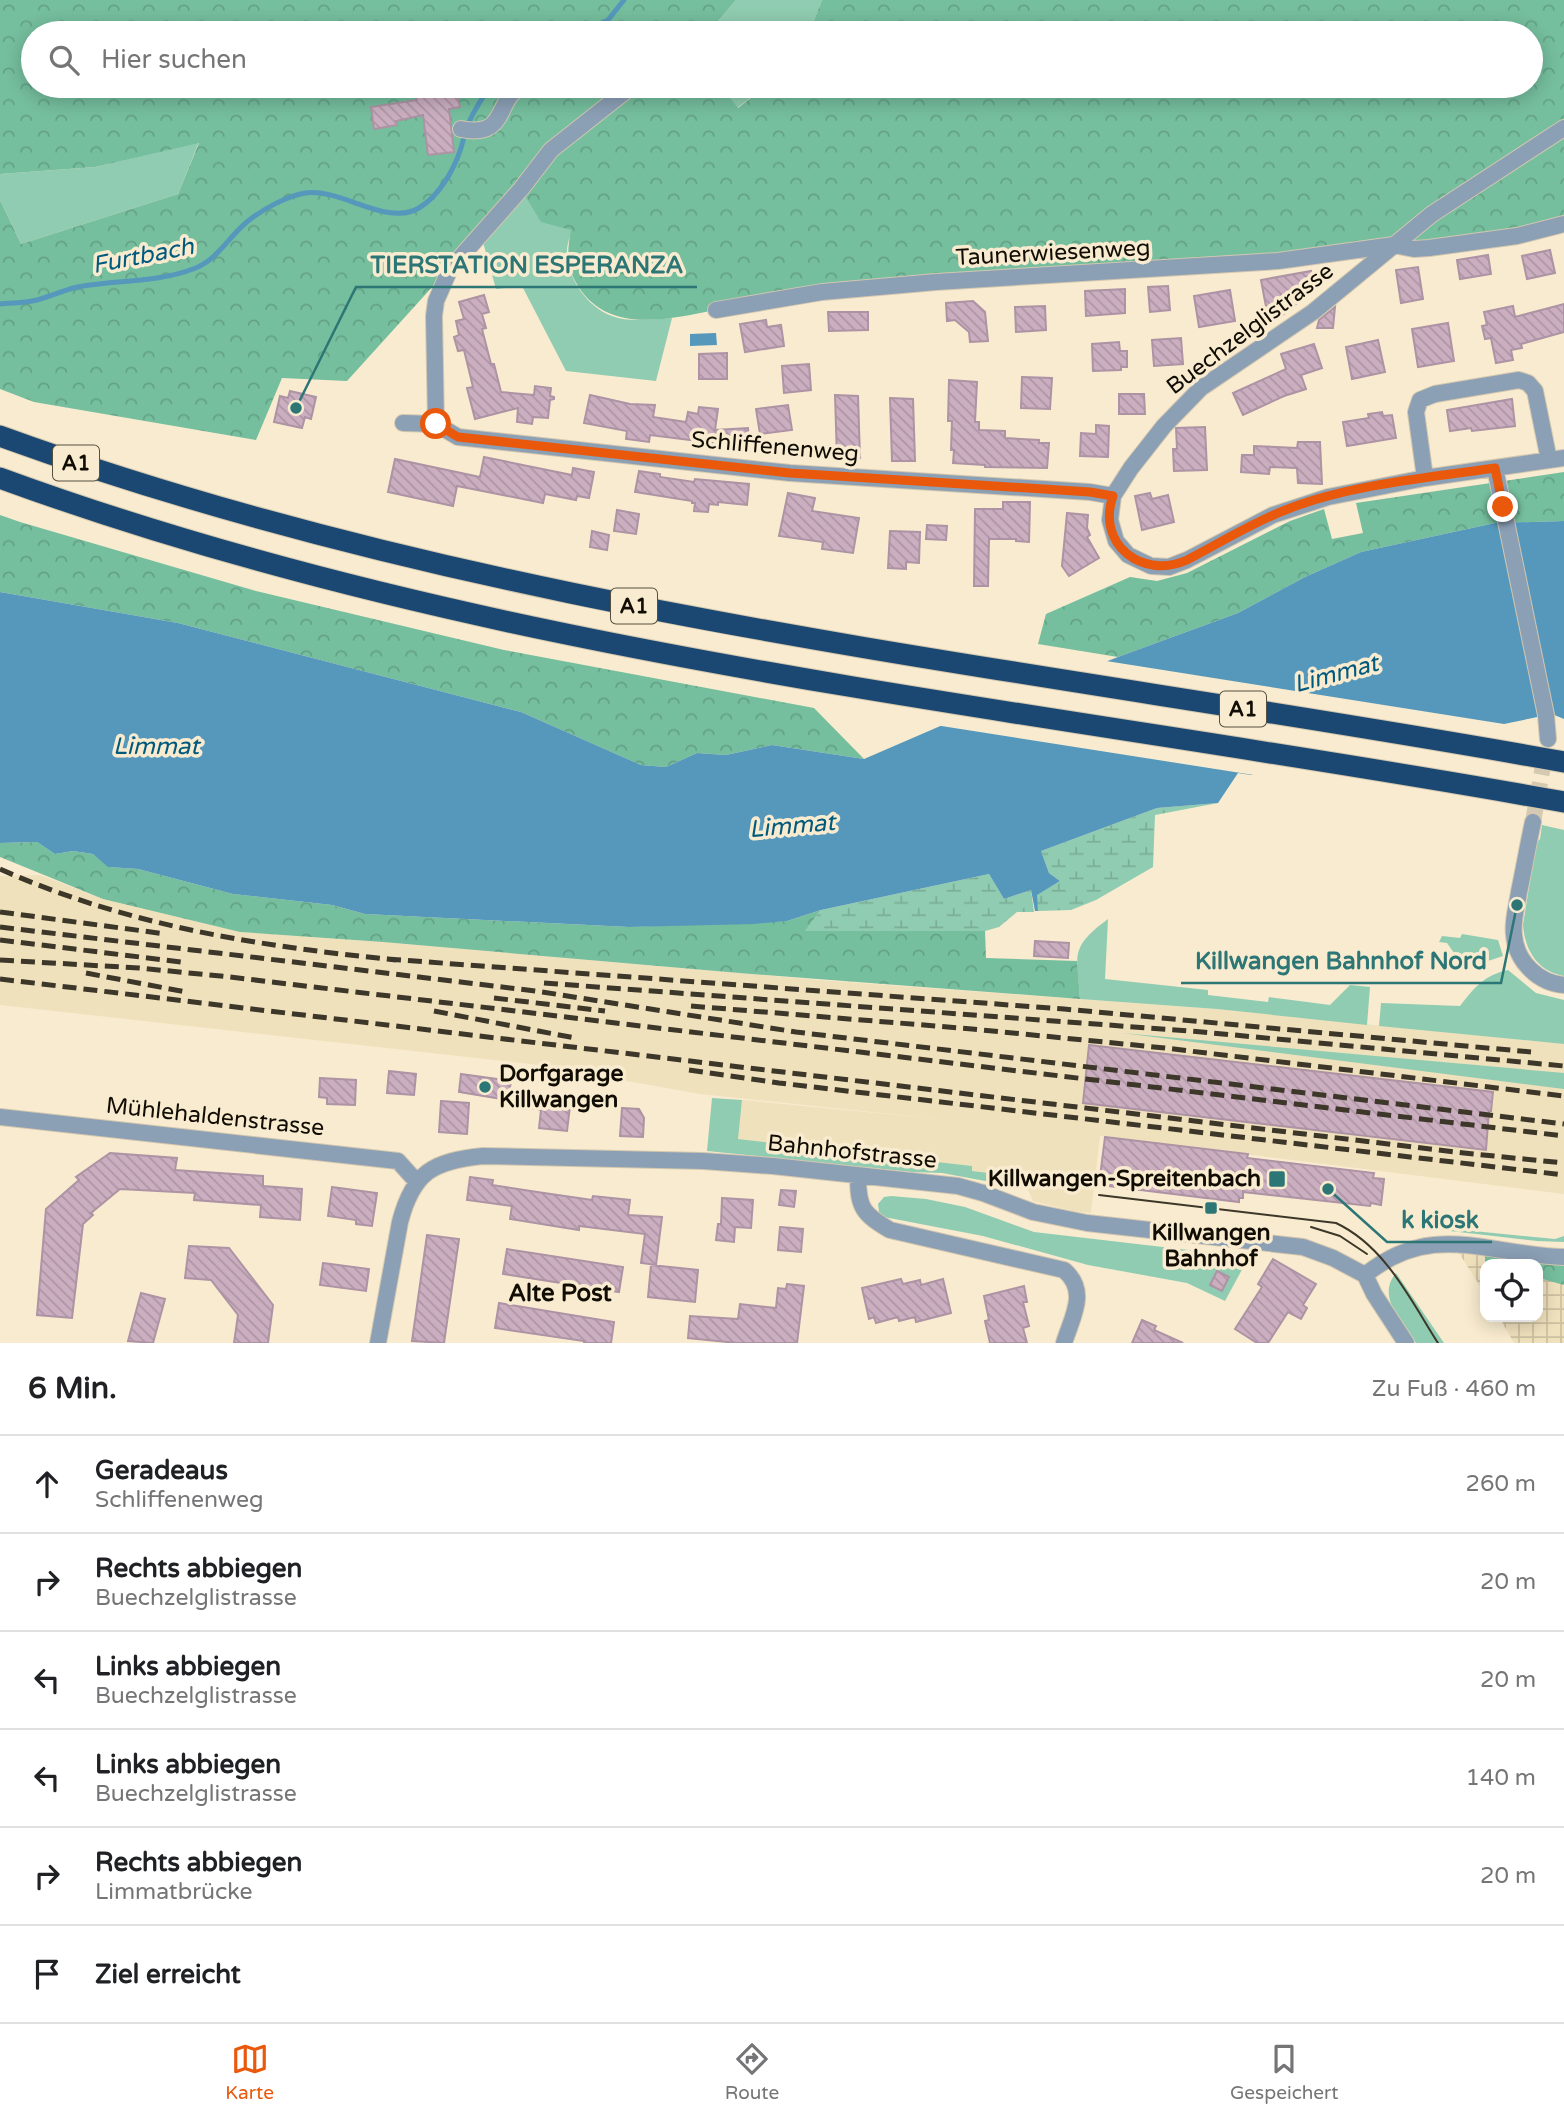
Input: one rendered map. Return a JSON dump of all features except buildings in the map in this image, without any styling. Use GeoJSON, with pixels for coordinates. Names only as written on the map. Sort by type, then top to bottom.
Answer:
{"type":"FeatureCollection","features":[{"type":"Feature","properties":{"kind":"highway","name":"A1"},"geometry":{"type":"LineString","coordinates":[[0,436],[205,503],[441,565],[691,617],[1564,762]]}},
{"type":"Feature","properties":{"kind":"highway","name":"A1"},"geometry":{"type":"LineString","coordinates":[[0,478],[193,541],[421,600],[696,658],[947,702],[1564,802]]}},
{"type":"Feature","properties":{"kind":"street"},"geometry":{"type":"LineString","coordinates":[[467,131],[487,128],[502,114],[509,98]]}},
{"type":"Feature","properties":{"kind":"street"},"geometry":{"type":"LineString","coordinates":[[436,424],[434,316],[436,300],[450,269],[551,150],[617,98]]}},
{"type":"Feature","properties":{"kind":"street","name":"Buechzelglistrasse"},"geometry":{"type":"LineString","coordinates":[[1113,496],[1148,445],[1185,402],[1201,388],[1313,312],[1432,214],[1564,128]]}},
{"type":"Feature","properties":{"kind":"street","name":"Taunerwiesenweg"},"geometry":{"type":"LineString","coordinates":[[716,310],[835,291],[936,282],[1278,261],[1394,245],[1414,249],[1429,248],[1517,236],[1564,224]]}},
{"type":"Feature","properties":{"kind":"street"},"geometry":{"type":"LineString","coordinates":[[1113,496],[1110,520],[1116,541],[1123,550],[1142,564],[1169,567],[1291,507],[1425,478],[1557,459],[1535,391],[1528,383],[1519,380],[1436,394],[1420,400],[1416,412],[1425,478]]}},
{"type":"Feature","properties":{"kind":"street","name":"Schliffenenweg"},"geometry":{"type":"LineString","coordinates":[[403,423],[436,424],[458,437],[790,473],[1090,492],[1113,496]]}},
{"type":"Feature","properties":{"kind":"street"},"geometry":{"type":"LineString","coordinates":[[1495,468],[1546,715],[1548,738]]}},
{"type":"Feature","properties":{"kind":"street"},"geometry":{"type":"LineString","coordinates":[[1533,822],[1514,919],[1516,947],[1526,965],[1536,975],[1546,981],[1564,985]]}},
{"type":"Feature","properties":{"kind":"street","name":"Mühlehaldenstrasse"},"geometry":{"type":"LineString","coordinates":[[0,1117],[398,1161],[416,1181]]}},
{"type":"Feature","properties":{"kind":"street","name":"Bahnhofstrasse"},"geometry":{"type":"LineString","coordinates":[[416,1181],[432,1167],[452,1159],[483,1156],[703,1161],[773,1166],[958,1186],[983,1192],[1033,1212],[1087,1223],[1303,1247],[1333,1258],[1366,1275]]}},
{"type":"Feature","properties":{"kind":"street"},"geometry":{"type":"LineString","coordinates":[[858,1176],[862,1208],[870,1218],[890,1230],[1063,1270],[1073,1278],[1078,1298],[1064,1343]]}},
{"type":"Feature","properties":{"kind":"street"},"geometry":{"type":"LineString","coordinates":[[378,1343],[400,1222],[405,1203],[416,1181]]}},
{"type":"Feature","properties":{"kind":"street"},"geometry":{"type":"LineString","coordinates":[[1406,1343],[1374,1294],[1366,1275],[1402,1251],[1430,1244],[1564,1257]]}},
{"type":"Feature","properties":{"kind":"shaded area"},"geometry":{"type":"Polygon","coordinates":[[[40,875],[103,899],[240,932],[818,980],[1217,1009],[1564,1044],[1564,1194],[1100,1136],[1091,1213],[1073,1211],[1033,1201],[1027,1188],[996,1183],[1000,1182],[998,1170],[997,1174],[971,1171],[971,1166],[737,1139],[742,1100],[939,1119],[700,1094],[531,1064],[0,1005],[0,876],[40,875]]]}},
{"type":"Feature","properties":{"kind":"shaded area"},"geometry":{"type":"Polygon","coordinates":[[[1459,1253],[1516,1259],[1480,1259],[1480,1286],[1459,1253]]]}},
{"type":"Feature","properties":{"kind":"shaded area"},"geometry":{"type":"Polygon","coordinates":[[[1543,1262],[1564,1264],[1564,1343],[1514,1343],[1502,1322],[1543,1322],[1543,1262]]]}},
{"type":"Feature","properties":{"kind":"green space"},"geometry":{"type":"Polygon","coordinates":[[[0,0],[736,0],[718,21],[21,21],[21,98],[730,98],[738,108],[751,98],[1543,98],[1543,21],[814,21],[822,0],[1564,0],[1564,224],[1517,236],[1065,275],[641,320],[606,312],[591,301],[578,286],[569,265],[571,230],[541,222],[521,189],[347,381],[282,378],[256,440],[34,402],[0,389],[0,200],[21,244],[178,194],[199,143],[95,167],[0,174],[0,0]]]}},
{"type":"Feature","properties":{"kind":"green space"},"geometry":{"type":"Polygon","coordinates":[[[736,0],[822,0],[814,21],[718,21],[736,0]]]}},
{"type":"Feature","properties":{"kind":"green space"},"geometry":{"type":"Polygon","coordinates":[[[730,98],[750,98],[737,108],[730,98]]]}},
{"type":"Feature","properties":{"kind":"green space"},"geometry":{"type":"Polygon","coordinates":[[[199,142],[178,194],[21,244],[0,200],[0,174],[95,167],[199,142]]]}},
{"type":"Feature","properties":{"kind":"green space"},"geometry":{"type":"Polygon","coordinates":[[[521,189],[572,230],[568,243],[568,261],[580,290],[594,306],[612,316],[626,319],[672,318],[656,381],[566,371],[522,286],[496,289],[481,235],[521,189]]]}},
{"type":"Feature","properties":{"kind":"green space"},"geometry":{"type":"Polygon","coordinates":[[[1564,472],[1564,521],[1495,523],[1361,552],[1305,577],[1238,613],[1118,657],[1038,644],[1046,614],[1130,577],[1157,581],[1187,573],[1290,521],[1324,509],[1332,539],[1363,533],[1356,503],[1564,472]]]}},
{"type":"Feature","properties":{"kind":"green space"},"geometry":{"type":"Polygon","coordinates":[[[0,515],[256,591],[504,650],[814,708],[864,759],[772,745],[726,755],[697,753],[666,767],[641,765],[521,712],[178,623],[0,592],[0,515]]]}},
{"type":"Feature","properties":{"kind":"green space"},"geometry":{"type":"Polygon","coordinates":[[[1218,803],[1155,815],[1153,867],[1096,900],[1071,910],[1038,911],[1036,895],[1060,881],[1049,873],[1041,851],[1157,808],[1218,803]]]}},
{"type":"Feature","properties":{"kind":"green space"},"geometry":{"type":"Polygon","coordinates":[[[1542,825],[1564,830],[1564,976],[1546,969],[1534,958],[1524,934],[1523,925],[1536,843],[1540,839],[1542,825]]]}},
{"type":"Feature","properties":{"kind":"green space"},"geometry":{"type":"Polygon","coordinates":[[[37,842],[55,854],[73,851],[93,854],[109,867],[138,869],[233,894],[332,905],[365,914],[629,927],[787,921],[821,910],[806,930],[985,931],[986,958],[1077,961],[1080,999],[240,932],[103,899],[0,857],[0,843],[37,842]]]}},
{"type":"Feature","properties":{"kind":"green space"},"geometry":{"type":"Polygon","coordinates":[[[989,874],[1004,899],[1031,890],[1034,912],[1017,912],[999,927],[985,931],[805,931],[821,910],[989,874]]]}},
{"type":"Feature","properties":{"kind":"green space"},"geometry":{"type":"Polygon","coordinates":[[[1108,919],[1105,979],[1208,990],[1208,995],[1268,1002],[1269,997],[1330,1005],[1350,985],[1370,987],[1367,1025],[1217,1009],[1080,999],[1078,953],[1087,937],[1108,919]]]}},
{"type":"Feature","properties":{"kind":"green space"},"geometry":{"type":"Polygon","coordinates":[[[1462,934],[1498,940],[1503,956],[1485,962],[1459,960],[1447,943],[1439,942],[1442,936],[1460,938],[1462,934]]]}},
{"type":"Feature","properties":{"kind":"green space"},"geometry":{"type":"Polygon","coordinates":[[[1508,970],[1536,993],[1564,1000],[1564,1044],[1379,1026],[1381,1003],[1460,1006],[1486,979],[1508,970]]]}},
{"type":"Feature","properties":{"kind":"green space"},"geometry":{"type":"Polygon","coordinates":[[[1122,1033],[1564,1073],[1564,1089],[1122,1033]]]}},
{"type":"Feature","properties":{"kind":"green space"},"geometry":{"type":"Polygon","coordinates":[[[712,1098],[742,1100],[738,1139],[972,1166],[972,1171],[997,1174],[1000,1170],[1003,1178],[996,1183],[942,1173],[707,1151],[712,1098]]]}},
{"type":"Feature","properties":{"kind":"green space"},"geometry":{"type":"Polygon","coordinates":[[[884,1197],[926,1199],[965,1207],[1034,1232],[1240,1256],[1245,1264],[1225,1301],[1187,1283],[1088,1265],[983,1236],[884,1217],[879,1212],[878,1204],[884,1197]]]}},
{"type":"Feature","properties":{"kind":"green space"},"geometry":{"type":"Polygon","coordinates":[[[1433,1227],[1555,1239],[1564,1236],[1564,1242],[1537,1241],[1433,1227]]]}},
{"type":"Feature","properties":{"kind":"green space"},"geometry":{"type":"Polygon","coordinates":[[[1485,1256],[1515,1259],[1485,1259],[1485,1256]]]}},
{"type":"Feature","properties":{"kind":"green space"},"geometry":{"type":"Polygon","coordinates":[[[1543,1262],[1564,1264],[1564,1285],[1543,1279],[1543,1262]]]}},
{"type":"Feature","properties":{"kind":"green space"},"geometry":{"type":"Polygon","coordinates":[[[1396,1273],[1444,1343],[1416,1343],[1404,1327],[1390,1300],[1391,1282],[1396,1273]]]}},
{"type":"Feature","properties":{"kind":"water"},"geometry":{"type":"Polygon","coordinates":[[[716,333],[717,345],[690,346],[690,334],[716,333]]]}},
{"type":"Feature","properties":{"kind":"water","name":"Limmat"},"geometry":{"type":"Polygon","coordinates":[[[1564,521],[1564,719],[1552,714],[1504,724],[1387,736],[1251,775],[1238,773],[1218,803],[1157,808],[1041,851],[1049,873],[1060,881],[1037,895],[1038,911],[1035,911],[1031,890],[1004,899],[989,874],[821,910],[787,921],[754,924],[629,927],[365,914],[332,905],[233,894],[138,869],[108,867],[93,854],[73,851],[55,854],[37,842],[0,843],[0,592],[178,623],[521,712],[641,765],[666,767],[697,753],[726,755],[772,745],[864,759],[945,724],[1238,613],[1305,577],[1361,552],[1495,523],[1564,521]]]}},
{"type":"Feature","properties":{"kind":"pier"},"geometry":{"type":"Polygon","coordinates":[[[1100,660],[1504,724],[1504,728],[1387,740],[1260,776],[935,725],[1100,660]]]}},
{"type":"Feature","properties":{"kind":"waterway","name":"Furtbach"},"geometry":{"type":"LineString","coordinates":[[606,21],[624,0]]}},
{"type":"Feature","properties":{"kind":"waterway","name":"Furtbach"},"geometry":{"type":"LineString","coordinates":[[0,304],[37,300],[77,287],[153,279],[193,269],[209,260],[254,216],[275,204],[305,193],[334,196],[392,213],[406,213],[419,208],[433,197],[450,173],[469,121],[482,98]]}},
{"type":"Feature","properties":{"kind":"tunnel"},"geometry":{"type":"LineString","coordinates":[[1533,822],[1546,749]]}},
{"type":"Feature","properties":{"kind":"tram line"},"geometry":{"type":"LineString","coordinates":[[1099,1195],[1336,1223],[1369,1245],[1382,1259],[1438,1343]]}},
{"type":"Feature","properties":{"kind":"tram line"},"geometry":{"type":"LineString","coordinates":[[1311,1227],[1340,1236],[1367,1254]]}},
{"type":"Feature","properties":{"kind":"railway"},"geometry":{"type":"LineString","coordinates":[[0,869],[96,905],[194,931],[293,948],[396,960]]}},
{"type":"Feature","properties":{"kind":"railway"},"geometry":{"type":"LineString","coordinates":[[0,912],[166,934]]}},
{"type":"Feature","properties":{"kind":"railway"},"geometry":{"type":"LineString","coordinates":[[0,927],[536,991],[796,1032],[1564,1124]]}},
{"type":"Feature","properties":{"kind":"railway"},"geometry":{"type":"LineString","coordinates":[[0,940],[181,962]]}},
{"type":"Feature","properties":{"kind":"railway"},"geometry":{"type":"LineString","coordinates":[[387,959],[1064,1009],[1531,1052]]}},
{"type":"Feature","properties":{"kind":"railway"},"geometry":{"type":"LineString","coordinates":[[0,960],[139,968],[230,977],[1564,1136]]}},
{"type":"Feature","properties":{"kind":"railway"},"geometry":{"type":"LineString","coordinates":[[86,973],[186,992]]}},
{"type":"Feature","properties":{"kind":"railway"},"geometry":{"type":"LineString","coordinates":[[0,979],[1564,1163]]}},
{"type":"Feature","properties":{"kind":"railway"},"geometry":{"type":"LineString","coordinates":[[544,983],[1202,1032],[1564,1066]]}},
{"type":"Feature","properties":{"kind":"railway"},"geometry":{"type":"LineString","coordinates":[[494,998],[605,1011]]}},
{"type":"Feature","properties":{"kind":"railway"},"geometry":{"type":"LineString","coordinates":[[691,1006],[1165,1048],[1564,1096]]}},
{"type":"Feature","properties":{"kind":"railway"},"geometry":{"type":"LineString","coordinates":[[434,1011],[575,1038]]}},
{"type":"Feature","properties":{"kind":"railway"},"geometry":{"type":"LineString","coordinates":[[689,1070],[779,1083],[1564,1175]]}},
{"type":"Feature","properties":{"kind":"place","name":"TIERSTATION ESPERANZA"},"geometry":{"type":"Point","coordinates":[296,408]}},
{"type":"Feature","properties":{"kind":"place","name":"Killwangen Bahnhof Nord"},"geometry":{"type":"Point","coordinates":[1517,905]}},
{"type":"Feature","properties":{"kind":"place","name":"Dorfgarage Killwangen"},"geometry":{"type":"Point","coordinates":[485,1087]}},
{"type":"Feature","properties":{"kind":"place","name":"Killwangen-Spreitenbach"},"geometry":{"type":"Point","coordinates":[1277,1179]}},
{"type":"Feature","properties":{"kind":"place","name":"k kiosk"},"geometry":{"type":"Point","coordinates":[1328,1189]}},
{"type":"Feature","properties":{"kind":"place","name":"Killwangen Bahnhof"},"geometry":{"type":"Point","coordinates":[1211,1208]}},
{"type":"Feature","properties":{"kind":"district","name":"Alte Post"},"geometry":{"type":"Point","coordinates":[560,1293]}},
{"type":"Feature","properties":{"kind":"route"},"geometry":{"type":"LineString","coordinates":[[436,424],[458,437],[498,442],[790,473],[1090,492],[1113,496],[1110,520],[1116,541],[1134,560],[1160,567],[1169,567],[1187,560],[1291,507],[1359,490],[1425,478],[1495,468],[1503,507]]}}]}
